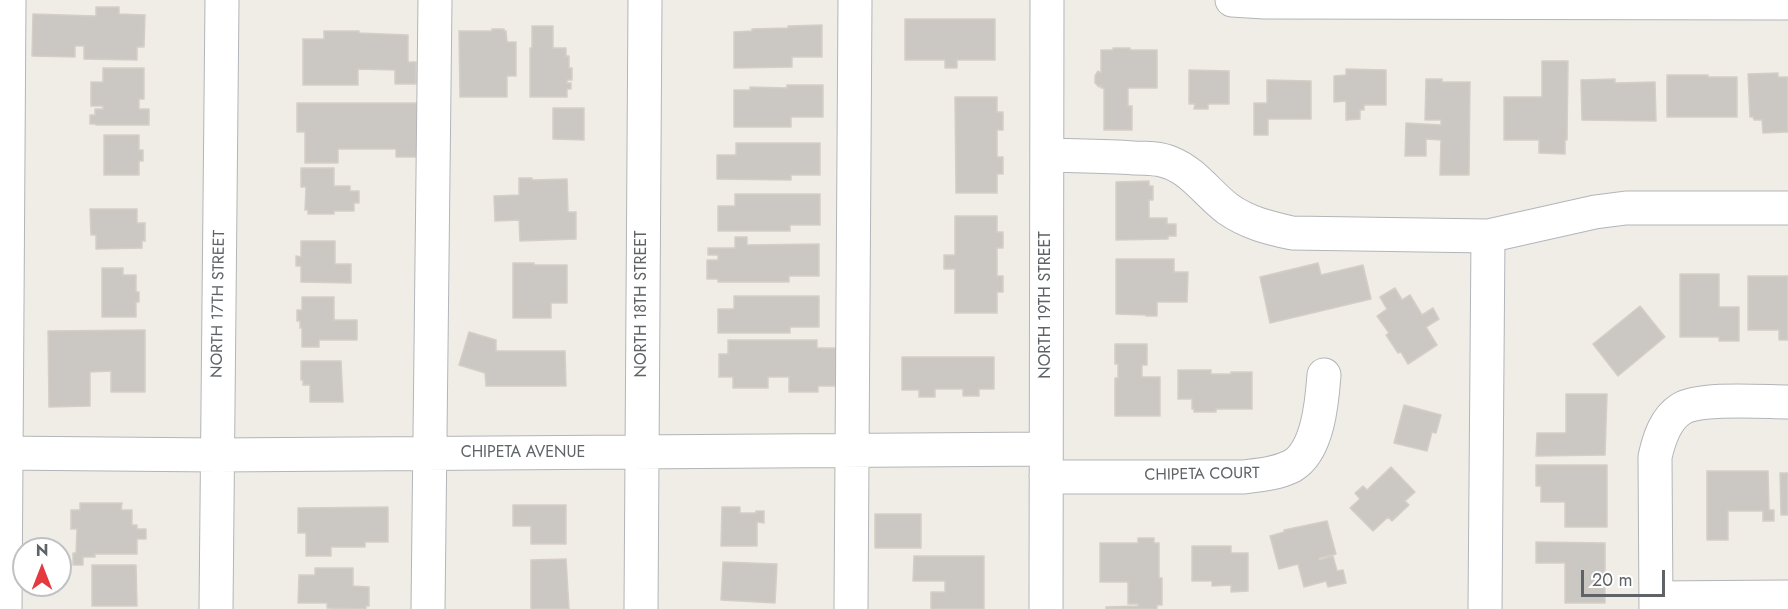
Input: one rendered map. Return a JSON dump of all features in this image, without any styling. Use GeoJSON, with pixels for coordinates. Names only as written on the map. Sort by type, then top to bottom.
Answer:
{"type":"FeatureCollection","features":[{"type":"Feature","properties":{"kind":"street"},"geometry":{"type":"LineString","coordinates":[[5,609],[3,453],[9,0]]}},
{"type":"Feature","properties":{"kind":"street","name":"NORTH 17TH STREET"},"geometry":{"type":"LineString","coordinates":[[216,609],[222,0]]}},
{"type":"Feature","properties":{"kind":"street"},"geometry":{"type":"LineString","coordinates":[[428,609],[435,0]]}},
{"type":"Feature","properties":{"kind":"street","name":"NORTH 18TH STREET"},"geometry":{"type":"LineString","coordinates":[[640,609],[645,0]]}},
{"type":"Feature","properties":{"kind":"street"},"geometry":{"type":"LineString","coordinates":[[851,609],[855,0]]}},
{"type":"Feature","properties":{"kind":"street","name":"NORTH 19TH STREET"},"geometry":{"type":"LineString","coordinates":[[1046,609],[1047,0]]}},
{"type":"Feature","properties":{"kind":"street"},"geometry":{"type":"LineString","coordinates":[[1232,0],[1265,2],[1788,3]]}},
{"type":"Feature","properties":{"kind":"street"},"geometry":{"type":"LineString","coordinates":[[1047,155],[1123,157],[1171,163],[1189,174],[1228,208],[1247,220],[1264,227],[1292,233],[1488,236],[1595,212],[1626,208],[1788,208]]}},
{"type":"Feature","properties":{"kind":"street"},"geometry":{"type":"LineString","coordinates":[[1485,609],[1488,236]]}},
{"type":"Feature","properties":{"kind":"street","name":"CHIPETA COURT"},"geometry":{"type":"LineString","coordinates":[[1046,463],[1242,477],[1272,474],[1294,465],[1308,449],[1322,406],[1324,375]]}},
{"type":"Feature","properties":{"kind":"street"},"geometry":{"type":"LineString","coordinates":[[1788,402],[1702,402],[1682,409],[1669,421],[1659,438],[1655,457],[1656,604],[1788,597]]}},
{"type":"Feature","properties":{"kind":"street","name":"CHIPETA AVENUE"},"geometry":{"type":"LineString","coordinates":[[3,453],[217,455],[851,450],[1046,463]]}},
{"type":"Feature","properties":{"kind":"building"},"geometry":{"type":"Polygon","coordinates":[[[96,7],[119,7],[119,14],[145,15],[144,47],[137,47],[137,60],[84,59],[84,46],[75,46],[75,57],[32,56],[33,14],[96,16],[96,7]]]}},
{"type":"Feature","properties":{"kind":"building"},"geometry":{"type":"Polygon","coordinates":[[[905,19],[995,19],[995,60],[957,60],[957,68],[945,68],[945,60],[905,60],[905,19]]]}},
{"type":"Feature","properties":{"kind":"building"},"geometry":{"type":"Polygon","coordinates":[[[822,25],[822,57],[792,57],[792,67],[734,68],[734,32],[822,25]]]}},
{"type":"Feature","properties":{"kind":"building"},"geometry":{"type":"Polygon","coordinates":[[[532,26],[553,26],[553,48],[566,48],[569,68],[572,68],[572,80],[567,80],[567,83],[571,83],[571,89],[567,89],[567,97],[530,97],[532,26]]]}},
{"type":"Feature","properties":{"kind":"building"},"geometry":{"type":"Polygon","coordinates":[[[492,29],[504,29],[507,42],[516,42],[516,76],[507,76],[507,97],[460,97],[459,31],[492,31],[492,29]]]}},
{"type":"Feature","properties":{"kind":"building"},"geometry":{"type":"Polygon","coordinates":[[[324,31],[408,35],[408,62],[416,62],[416,84],[395,84],[395,70],[358,69],[358,85],[303,85],[303,39],[324,39],[324,31]]]}},
{"type":"Feature","properties":{"kind":"building"},"geometry":{"type":"Polygon","coordinates":[[[1113,48],[1157,50],[1157,88],[1128,88],[1128,106],[1132,106],[1132,130],[1104,130],[1104,88],[1095,83],[1095,76],[1098,71],[1101,73],[1101,50],[1113,50],[1113,48]]]}},
{"type":"Feature","properties":{"kind":"building"},"geometry":{"type":"Polygon","coordinates":[[[1542,61],[1568,61],[1565,154],[1539,153],[1539,140],[1504,140],[1504,97],[1542,97],[1542,61]]]}},
{"type":"Feature","properties":{"kind":"building"},"geometry":{"type":"Polygon","coordinates":[[[103,68],[144,68],[144,99],[139,99],[139,109],[149,109],[149,125],[90,124],[90,115],[95,115],[95,109],[103,109],[103,106],[91,106],[91,82],[103,82],[103,68]]]}},
{"type":"Feature","properties":{"kind":"building"},"geometry":{"type":"Polygon","coordinates":[[[1346,69],[1386,70],[1386,105],[1364,105],[1364,110],[1360,110],[1360,119],[1346,120],[1346,101],[1334,102],[1334,76],[1346,75],[1346,69]]]}},
{"type":"Feature","properties":{"kind":"building"},"geometry":{"type":"Polygon","coordinates":[[[1189,70],[1229,71],[1229,104],[1208,104],[1208,109],[1194,109],[1195,104],[1189,104],[1189,70]]]}},
{"type":"Feature","properties":{"kind":"building"},"geometry":{"type":"Polygon","coordinates":[[[1778,73],[1778,77],[1788,77],[1788,132],[1763,133],[1762,120],[1754,120],[1750,117],[1748,74],[1778,73]]]}},
{"type":"Feature","properties":{"kind":"building"},"geometry":{"type":"Polygon","coordinates":[[[1667,75],[1737,77],[1737,117],[1667,117],[1667,75]]]}},
{"type":"Feature","properties":{"kind":"building"},"geometry":{"type":"Polygon","coordinates":[[[1426,79],[1442,79],[1442,82],[1470,82],[1469,175],[1440,175],[1441,140],[1426,139],[1426,156],[1405,156],[1406,123],[1441,125],[1441,120],[1425,120],[1426,79]]]}},
{"type":"Feature","properties":{"kind":"building"},"geometry":{"type":"Polygon","coordinates":[[[1615,79],[1615,83],[1655,82],[1656,121],[1582,120],[1581,80],[1615,79]]]}},
{"type":"Feature","properties":{"kind":"building"},"geometry":{"type":"Polygon","coordinates":[[[1267,80],[1311,81],[1311,119],[1268,119],[1268,135],[1254,135],[1254,103],[1267,103],[1267,80]]]}},
{"type":"Feature","properties":{"kind":"building"},"geometry":{"type":"Polygon","coordinates":[[[787,85],[823,85],[823,117],[791,117],[791,127],[734,127],[734,90],[750,90],[750,87],[787,88],[787,85]]]}},
{"type":"Feature","properties":{"kind":"building"},"geometry":{"type":"Polygon","coordinates":[[[955,97],[997,97],[997,112],[1003,112],[1003,130],[997,130],[997,157],[1003,157],[1003,174],[997,174],[997,193],[956,193],[955,97]]]}},
{"type":"Feature","properties":{"kind":"building"},"geometry":{"type":"Polygon","coordinates":[[[297,103],[419,103],[422,157],[396,157],[396,149],[338,149],[338,163],[305,163],[305,132],[297,132],[297,103]]]}},
{"type":"Feature","properties":{"kind":"building"},"geometry":{"type":"Polygon","coordinates":[[[553,108],[584,108],[584,140],[553,139],[553,108]]]}},
{"type":"Feature","properties":{"kind":"building"},"geometry":{"type":"Polygon","coordinates":[[[104,135],[139,135],[139,150],[143,150],[143,161],[139,161],[139,175],[104,175],[104,135]]]}},
{"type":"Feature","properties":{"kind":"building"},"geometry":{"type":"Polygon","coordinates":[[[736,143],[820,143],[820,175],[791,175],[791,180],[717,179],[717,155],[736,155],[736,143]]]}},
{"type":"Feature","properties":{"kind":"building"},"geometry":{"type":"Polygon","coordinates":[[[301,168],[334,168],[334,186],[350,186],[350,191],[359,191],[359,203],[354,203],[354,211],[308,214],[308,210],[305,210],[306,187],[301,187],[301,168]]]}},
{"type":"Feature","properties":{"kind":"building"},"geometry":{"type":"Polygon","coordinates":[[[519,178],[567,179],[568,212],[576,212],[576,239],[520,241],[519,220],[495,221],[494,196],[519,195],[519,178]]]}},
{"type":"Feature","properties":{"kind":"building"},"geometry":{"type":"Polygon","coordinates":[[[1149,181],[1149,186],[1153,186],[1153,200],[1149,200],[1149,218],[1167,218],[1167,224],[1176,224],[1176,236],[1168,236],[1168,239],[1116,240],[1116,182],[1149,181]]]}},
{"type":"Feature","properties":{"kind":"building"},"geometry":{"type":"Polygon","coordinates":[[[735,194],[820,194],[820,225],[790,225],[790,231],[718,231],[718,206],[735,206],[735,194]]]}},
{"type":"Feature","properties":{"kind":"building"},"geometry":{"type":"Polygon","coordinates":[[[90,209],[137,209],[137,223],[145,223],[145,241],[142,241],[142,248],[96,249],[96,235],[91,235],[90,209]]]}},
{"type":"Feature","properties":{"kind":"building"},"geometry":{"type":"Polygon","coordinates":[[[955,216],[997,216],[997,232],[1003,232],[1003,248],[997,248],[997,276],[1003,276],[1003,292],[997,292],[997,313],[955,313],[955,269],[944,269],[944,255],[955,255],[955,216]]]}},
{"type":"Feature","properties":{"kind":"building"},"geometry":{"type":"Polygon","coordinates":[[[735,237],[747,237],[747,245],[819,244],[819,276],[789,276],[789,282],[718,282],[718,279],[707,279],[707,260],[718,260],[718,255],[708,255],[708,248],[735,248],[735,237]]]}},
{"type":"Feature","properties":{"kind":"building"},"geometry":{"type":"Polygon","coordinates":[[[301,241],[335,241],[335,264],[351,264],[351,283],[301,282],[301,266],[296,266],[296,256],[301,257],[301,241]]]}},
{"type":"Feature","properties":{"kind":"building"},"geometry":{"type":"Polygon","coordinates":[[[1116,259],[1174,259],[1174,272],[1188,272],[1187,302],[1157,302],[1157,316],[1116,314],[1116,259]]]}},
{"type":"Feature","properties":{"kind":"building"},"geometry":{"type":"Polygon","coordinates":[[[513,263],[567,265],[567,303],[551,303],[551,318],[513,318],[513,263]]]}},
{"type":"Feature","properties":{"kind":"building"},"geometry":{"type":"Polygon","coordinates":[[[1318,263],[1321,275],[1363,265],[1371,299],[1270,323],[1260,277],[1318,263]]]}},
{"type":"Feature","properties":{"kind":"building"},"geometry":{"type":"Polygon","coordinates":[[[102,268],[123,268],[123,275],[136,275],[136,292],[139,292],[139,302],[136,302],[136,317],[102,317],[102,268]]]}},
{"type":"Feature","properties":{"kind":"building"},"geometry":{"type":"Polygon","coordinates":[[[1680,274],[1719,274],[1719,307],[1739,307],[1739,341],[1719,341],[1719,337],[1680,337],[1680,274]]]}},
{"type":"Feature","properties":{"kind":"building"},"geometry":{"type":"Polygon","coordinates":[[[1748,276],[1788,276],[1788,340],[1779,340],[1779,330],[1748,330],[1748,276]]]}},
{"type":"Feature","properties":{"kind":"building"},"geometry":{"type":"Polygon","coordinates":[[[1395,288],[1402,300],[1410,295],[1422,315],[1433,308],[1439,319],[1426,327],[1437,345],[1408,364],[1386,335],[1389,333],[1377,316],[1387,309],[1380,297],[1395,288]]]}},
{"type":"Feature","properties":{"kind":"building"},"geometry":{"type":"Polygon","coordinates":[[[734,296],[819,296],[819,327],[790,327],[790,333],[718,333],[718,309],[734,309],[734,296]]]}},
{"type":"Feature","properties":{"kind":"building"},"geometry":{"type":"Polygon","coordinates":[[[302,297],[334,297],[334,320],[357,320],[357,340],[319,340],[319,347],[302,347],[302,328],[300,328],[300,321],[297,321],[297,310],[302,310],[302,297]]]}},
{"type":"Feature","properties":{"kind":"building"},"geometry":{"type":"Polygon","coordinates":[[[1640,306],[1665,337],[1618,376],[1593,344],[1640,306]]]}},
{"type":"Feature","properties":{"kind":"building"},"geometry":{"type":"Polygon","coordinates":[[[145,330],[145,392],[111,392],[111,371],[90,372],[90,406],[49,407],[48,331],[145,330]]]}},
{"type":"Feature","properties":{"kind":"building"},"geometry":{"type":"Polygon","coordinates":[[[469,332],[496,340],[496,351],[565,351],[566,386],[486,386],[485,373],[459,365],[469,332]]]}},
{"type":"Feature","properties":{"kind":"building"},"geometry":{"type":"Polygon","coordinates":[[[728,340],[817,340],[817,348],[836,348],[836,386],[818,386],[818,392],[789,392],[789,377],[768,377],[768,388],[733,388],[733,377],[719,377],[719,354],[728,354],[728,340]]]}},
{"type":"Feature","properties":{"kind":"building"},"geometry":{"type":"Polygon","coordinates":[[[1115,344],[1147,344],[1147,365],[1142,365],[1142,377],[1160,377],[1160,416],[1115,416],[1115,378],[1118,378],[1118,364],[1115,364],[1115,344]]]}},
{"type":"Feature","properties":{"kind":"building"},"geometry":{"type":"Polygon","coordinates":[[[902,357],[994,357],[994,389],[979,389],[979,396],[963,396],[963,389],[935,389],[935,397],[919,397],[919,390],[902,390],[902,357]]]}},
{"type":"Feature","properties":{"kind":"building"},"geometry":{"type":"Polygon","coordinates":[[[301,361],[341,361],[343,402],[310,402],[310,385],[303,385],[303,380],[301,380],[301,361]]]}},
{"type":"Feature","properties":{"kind":"building"},"geometry":{"type":"Polygon","coordinates":[[[1178,370],[1211,370],[1211,374],[1252,372],[1252,409],[1216,409],[1216,412],[1194,412],[1192,399],[1178,399],[1178,370]]]}},
{"type":"Feature","properties":{"kind":"building"},"geometry":{"type":"Polygon","coordinates":[[[1566,394],[1607,394],[1605,455],[1536,456],[1537,433],[1566,433],[1566,394]]]}},
{"type":"Feature","properties":{"kind":"building"},"geometry":{"type":"Polygon","coordinates":[[[1404,405],[1441,415],[1436,433],[1432,432],[1427,451],[1394,443],[1404,405]]]}},
{"type":"Feature","properties":{"kind":"building"},"geometry":{"type":"Polygon","coordinates":[[[1536,465],[1607,465],[1607,527],[1565,527],[1565,502],[1541,502],[1541,486],[1536,486],[1536,465]]]}},
{"type":"Feature","properties":{"kind":"building"},"geometry":{"type":"Polygon","coordinates":[[[1391,467],[1415,492],[1405,501],[1409,505],[1392,521],[1388,517],[1373,531],[1350,508],[1360,499],[1355,493],[1363,486],[1367,490],[1391,467]]]}},
{"type":"Feature","properties":{"kind":"building"},"geometry":{"type":"Polygon","coordinates":[[[1707,471],[1768,471],[1769,510],[1774,510],[1774,521],[1763,521],[1763,511],[1728,511],[1728,540],[1707,540],[1707,471]]]}},
{"type":"Feature","properties":{"kind":"building"},"geometry":{"type":"Polygon","coordinates":[[[1780,473],[1788,473],[1788,515],[1781,515],[1780,473]]]}},
{"type":"Feature","properties":{"kind":"building"},"geometry":{"type":"Polygon","coordinates":[[[80,503],[122,503],[121,510],[132,510],[132,525],[137,525],[137,529],[146,529],[146,539],[137,539],[137,554],[95,554],[95,557],[83,557],[83,565],[73,565],[77,529],[71,529],[71,510],[80,510],[80,503]]]}},
{"type":"Feature","properties":{"kind":"building"},"geometry":{"type":"Polygon","coordinates":[[[513,505],[566,505],[566,544],[531,544],[531,526],[513,526],[513,505]]]}},
{"type":"Feature","properties":{"kind":"building"},"geometry":{"type":"Polygon","coordinates":[[[388,507],[388,542],[365,542],[365,547],[331,547],[331,556],[306,556],[306,533],[298,533],[298,508],[388,507]]]}},
{"type":"Feature","properties":{"kind":"building"},"geometry":{"type":"Polygon","coordinates":[[[722,507],[740,507],[740,513],[764,511],[764,523],[757,522],[757,546],[721,546],[722,507]]]}},
{"type":"Feature","properties":{"kind":"building"},"geometry":{"type":"Polygon","coordinates":[[[875,514],[921,514],[921,548],[875,548],[875,514]]]}},
{"type":"Feature","properties":{"kind":"building"},"geometry":{"type":"Polygon","coordinates":[[[1327,521],[1336,554],[1319,558],[1319,560],[1333,556],[1337,571],[1343,570],[1346,583],[1328,587],[1326,581],[1304,587],[1298,564],[1279,569],[1270,536],[1284,532],[1284,530],[1327,521]]]}},
{"type":"Feature","properties":{"kind":"building"},"geometry":{"type":"Polygon","coordinates":[[[1138,538],[1154,538],[1154,543],[1159,543],[1162,605],[1157,605],[1157,609],[1106,609],[1106,607],[1138,606],[1138,604],[1128,604],[1128,582],[1100,582],[1100,543],[1138,543],[1138,538]]]}},
{"type":"Feature","properties":{"kind":"building"},"geometry":{"type":"Polygon","coordinates":[[[1536,542],[1605,543],[1605,603],[1565,603],[1565,563],[1536,563],[1536,542]]]}},
{"type":"Feature","properties":{"kind":"building"},"geometry":{"type":"Polygon","coordinates":[[[1192,546],[1231,546],[1231,553],[1248,553],[1248,591],[1231,592],[1231,585],[1212,586],[1212,581],[1192,581],[1192,546]]]}},
{"type":"Feature","properties":{"kind":"building"},"geometry":{"type":"Polygon","coordinates":[[[914,556],[984,556],[984,609],[931,609],[931,592],[945,592],[945,581],[913,581],[914,556]]]}},
{"type":"Feature","properties":{"kind":"building"},"geometry":{"type":"Polygon","coordinates":[[[566,559],[569,609],[531,609],[531,560],[566,559]]]}},
{"type":"Feature","properties":{"kind":"building"},"geometry":{"type":"Polygon","coordinates":[[[723,562],[777,564],[775,603],[721,600],[723,562]]]}},
{"type":"Feature","properties":{"kind":"building"},"geometry":{"type":"Polygon","coordinates":[[[92,565],[136,565],[137,606],[92,606],[92,565]]]}},
{"type":"Feature","properties":{"kind":"building"},"geometry":{"type":"Polygon","coordinates":[[[315,568],[353,568],[353,586],[369,587],[369,606],[366,606],[366,609],[327,608],[327,603],[298,603],[299,575],[315,575],[315,568]]]}}]}
